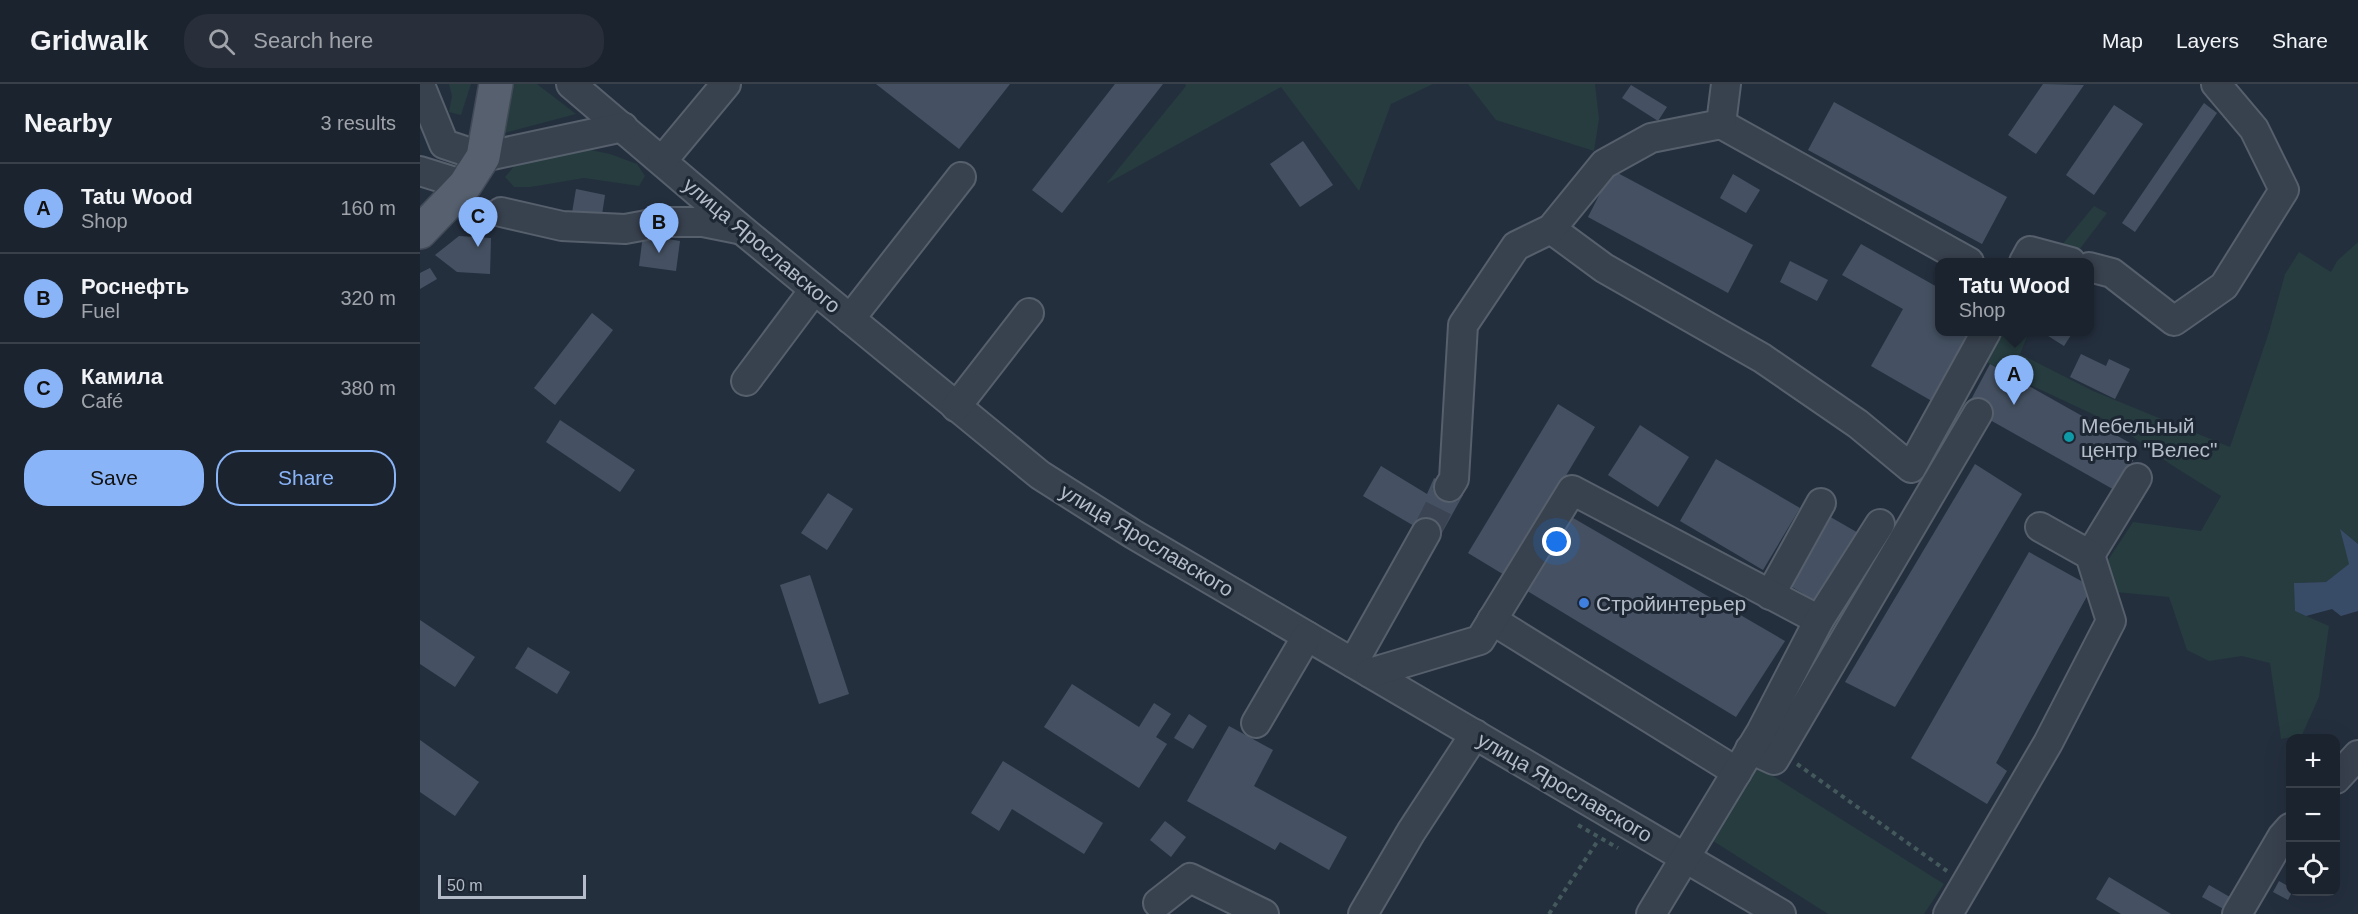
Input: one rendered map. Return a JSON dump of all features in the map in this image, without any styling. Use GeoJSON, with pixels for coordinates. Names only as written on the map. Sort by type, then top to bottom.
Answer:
{"type":"FeatureCollection","features":[{"type":"Feature","properties":{"kind":"main road"},"geometry":{"type":"LineString","coordinates":[[420,232],[465,185],[483,157],[496,84]]}},
{"type":"Feature","properties":{"kind":"street","name":"улица Ярославского"},"geometry":{"type":"LineString","coordinates":[[571,84],[741,230],[1040,475],[1133,534],[1781,914]]}},
{"type":"Feature","properties":{"kind":"street"},"geometry":{"type":"LineString","coordinates":[[662,161],[726,84]]}},
{"type":"Feature","properties":{"kind":"street"},"geometry":{"type":"LineString","coordinates":[[1721,124],[1726,84]]}},
{"type":"Feature","properties":{"kind":"street"},"geometry":{"type":"LineString","coordinates":[[2094,268],[2112,273],[2174,321],[2224,286],[2283,190],[2254,129],[2216,84]]}},
{"type":"Feature","properties":{"kind":"street"},"geometry":{"type":"LineString","coordinates":[[420,85],[444,144],[483,157],[623,127]]}},
{"type":"Feature","properties":{"kind":"street"},"geometry":{"type":"LineString","coordinates":[[1449,487],[1454,479],[1463,325],[1516,246],[1551,229],[1604,164],[1652,138],[1721,124],[1962,258]]}},
{"type":"Feature","properties":{"kind":"street"},"geometry":{"type":"LineString","coordinates":[[420,171],[465,185]]}},
{"type":"Feature","properties":{"kind":"street"},"geometry":{"type":"LineString","coordinates":[[850,319],[961,177]]}},
{"type":"Feature","properties":{"kind":"street"},"geometry":{"type":"LineString","coordinates":[[501,212],[562,226],[625,229],[663,222],[704,222],[741,230]]}},
{"type":"Feature","properties":{"kind":"street"},"geometry":{"type":"LineString","coordinates":[[1551,229],[1604,268],[1762,358],[1858,424],[1911,468],[1984,336]]}},
{"type":"Feature","properties":{"kind":"street"},"geometry":{"type":"LineString","coordinates":[[2027,258],[2031,251],[2056,258]]}},
{"type":"Feature","properties":{"kind":"street"},"geometry":{"type":"LineString","coordinates":[[746,381],[814,290]]}},
{"type":"Feature","properties":{"kind":"street"},"geometry":{"type":"LineString","coordinates":[[956,407],[1029,313]]}},
{"type":"Feature","properties":{"kind":"street"},"geometry":{"type":"LineString","coordinates":[[1492,620],[1744,761],[1774,760],[1977,413]]}},
{"type":"Feature","properties":{"kind":"street"},"geometry":{"type":"LineString","coordinates":[[2090,555],[2137,478]]}},
{"type":"Feature","properties":{"kind":"street"},"geometry":{"type":"LineString","coordinates":[[1362,668],[1480,640],[1572,490],[1819,620]]}},
{"type":"Feature","properties":{"kind":"street"},"geometry":{"type":"LineString","coordinates":[[1770,594],[1821,503]]}},
{"type":"Feature","properties":{"kind":"street"},"geometry":{"type":"LineString","coordinates":[[1651,914],[1744,761],[1819,620],[1880,524]]}},
{"type":"Feature","properties":{"kind":"street"},"geometry":{"type":"LineString","coordinates":[[1948,914],[2048,743],[2111,621],[2090,555],[2040,527]]}},
{"type":"Feature","properties":{"kind":"street"},"geometry":{"type":"LineString","coordinates":[[1362,668],[1426,533]]}},
{"type":"Feature","properties":{"kind":"street"},"geometry":{"type":"LineString","coordinates":[[1256,723],[1307,636]]}},
{"type":"Feature","properties":{"kind":"street"},"geometry":{"type":"LineString","coordinates":[[1363,914],[1411,832],[1475,734]]}},
{"type":"Feature","properties":{"kind":"street"},"geometry":{"type":"LineString","coordinates":[[2340,775],[2358,755]]}},
{"type":"Feature","properties":{"kind":"street"},"geometry":{"type":"LineString","coordinates":[[2237,914],[2286,832]]}},
{"type":"Feature","properties":{"kind":"street"},"geometry":{"type":"LineString","coordinates":[[1158,903],[1190,878],[1263,914]]}},
{"type":"Feature","properties":{"kind":"path"},"geometry":{"type":"LineString","coordinates":[[1779,752],[1965,884]]}},
{"type":"Feature","properties":{"kind":"path"},"geometry":{"type":"LineString","coordinates":[[1549,914],[1599,839]]}},
{"type":"Feature","properties":{"kind":"green space"},"geometry":{"type":"Polygon","coordinates":[[[449,84],[471,84],[461,115],[449,112],[452,96],[449,84]]]}},
{"type":"Feature","properties":{"kind":"green space"},"geometry":{"type":"Polygon","coordinates":[[[509,84],[537,84],[576,114],[504,133],[499,128],[509,84]]]}},
{"type":"Feature","properties":{"kind":"green space"},"geometry":{"type":"Polygon","coordinates":[[[1185,84],[1433,84],[1391,104],[1359,191],[1281,87],[1106,184],[1186,86],[1185,84]]]}},
{"type":"Feature","properties":{"kind":"green space"},"geometry":{"type":"Polygon","coordinates":[[[1468,84],[1595,84],[1599,119],[1594,151],[1496,120],[1468,84]]]}},
{"type":"Feature","properties":{"kind":"green space"},"geometry":{"type":"Polygon","coordinates":[[[586,149],[610,154],[637,164],[645,176],[639,186],[584,178],[530,187],[514,187],[505,177],[516,164],[586,149]]]}},
{"type":"Feature","properties":{"kind":"green space"},"geometry":{"type":"Polygon","coordinates":[[[2094,206],[2107,213],[2073,258],[2051,258],[2094,206]]]}},
{"type":"Feature","properties":{"kind":"green space"},"geometry":{"type":"Polygon","coordinates":[[[2358,242],[2358,544],[2341,530],[2350,564],[2326,582],[2295,583],[2295,611],[2329,626],[2319,697],[2302,734],[2286,734],[2286,738],[2281,739],[2270,663],[2242,656],[2209,661],[2187,650],[2169,597],[2115,592],[2108,560],[2133,522],[2201,531],[2221,496],[2170,464],[2118,426],[2013,377],[1983,360],[1996,336],[2027,336],[2020,354],[2093,391],[2230,447],[2269,332],[2285,274],[2299,252],[2331,272],[2337,261],[2358,242]]]}},
{"type":"Feature","properties":{"kind":"green space"},"geometry":{"type":"Polygon","coordinates":[[[1754,764],[1944,884],[1924,914],[1828,914],[1710,839],[1754,764]]]}},
{"type":"Feature","properties":{"kind":"water"},"geometry":{"type":"Polygon","coordinates":[[[2340,529],[2358,544],[2358,611],[2341,616],[2332,609],[2306,616],[2295,611],[2294,583],[2326,582],[2349,564],[2340,529]]]}},
{"type":"Feature","properties":{"kind":"building"},"geometry":{"type":"Polygon","coordinates":[[[876,84],[1010,84],[959,149],[876,84]]]}},
{"type":"Feature","properties":{"kind":"building"},"geometry":{"type":"Polygon","coordinates":[[[1115,84],[1163,84],[1062,213],[1032,190],[1115,84]]]}},
{"type":"Feature","properties":{"kind":"building"},"geometry":{"type":"Polygon","coordinates":[[[2043,84],[2084,85],[2036,154],[2008,135],[2043,84]]]}},
{"type":"Feature","properties":{"kind":"building"},"geometry":{"type":"Polygon","coordinates":[[[1631,85],[1667,107],[1658,121],[1622,98],[1631,85]]]}},
{"type":"Feature","properties":{"kind":"building"},"geometry":{"type":"Polygon","coordinates":[[[1834,102],[2007,197],[1982,244],[1808,150],[1834,102]]]}},
{"type":"Feature","properties":{"kind":"building"},"geometry":{"type":"Polygon","coordinates":[[[2204,103],[2217,113],[2135,232],[2122,223],[2204,103]]]}},
{"type":"Feature","properties":{"kind":"building"},"geometry":{"type":"Polygon","coordinates":[[[2114,105],[2143,124],[2094,195],[2066,175],[2114,105]]]}},
{"type":"Feature","properties":{"kind":"building"},"geometry":{"type":"Polygon","coordinates":[[[1303,141],[1333,185],[1300,207],[1270,164],[1303,141]]]}},
{"type":"Feature","properties":{"kind":"building"},"geometry":{"type":"Polygon","coordinates":[[[1612,170],[1753,245],[1728,293],[1588,217],[1612,170]]]}},
{"type":"Feature","properties":{"kind":"building"},"geometry":{"type":"Polygon","coordinates":[[[1733,174],[1760,190],[1746,213],[1720,198],[1733,174]]]}},
{"type":"Feature","properties":{"kind":"building"},"geometry":{"type":"Polygon","coordinates":[[[576,189],[605,195],[598,241],[568,237],[576,189]]]}},
{"type":"Feature","properties":{"kind":"building"},"geometry":{"type":"Polygon","coordinates":[[[643,235],[680,241],[676,271],[639,266],[643,235]]]}},
{"type":"Feature","properties":{"kind":"building"},"geometry":{"type":"Polygon","coordinates":[[[459,236],[491,238],[490,274],[457,272],[435,255],[459,236]]]}},
{"type":"Feature","properties":{"kind":"building"},"geometry":{"type":"Polygon","coordinates":[[[1861,244],[1935,286],[1935,336],[1976,336],[1937,404],[1871,366],[1903,309],[1842,275],[1861,244]]]}},
{"type":"Feature","properties":{"kind":"building"},"geometry":{"type":"Polygon","coordinates":[[[1790,261],[1828,280],[1817,301],[1780,282],[1790,261]]]}},
{"type":"Feature","properties":{"kind":"building"},"geometry":{"type":"Polygon","coordinates":[[[430,268],[437,279],[420,289],[420,273],[430,268]]]}},
{"type":"Feature","properties":{"kind":"building"},"geometry":{"type":"Polygon","coordinates":[[[592,313],[613,330],[555,405],[534,388],[592,313]]]}},
{"type":"Feature","properties":{"kind":"building"},"geometry":{"type":"Polygon","coordinates":[[[2048,336],[2070,336],[2064,346],[2048,336]]]}},
{"type":"Feature","properties":{"kind":"building"},"geometry":{"type":"Polygon","coordinates":[[[2081,354],[2106,366],[2109,359],[2130,369],[2115,399],[2070,377],[2081,354]]]}},
{"type":"Feature","properties":{"kind":"building","name":"Мебельный центр \"Велес\""},"geometry":{"type":"Polygon","coordinates":[[[1990,364],[2139,448],[2118,492],[1967,407],[1990,364]]]}},
{"type":"Feature","properties":{"kind":"building"},"geometry":{"type":"Polygon","coordinates":[[[1558,404],[1595,427],[1506,576],[1468,553],[1558,404]]]}},
{"type":"Feature","properties":{"kind":"building"},"geometry":{"type":"Polygon","coordinates":[[[560,420],[635,470],[620,492],[546,442],[560,420]]]}},
{"type":"Feature","properties":{"kind":"building"},"geometry":{"type":"Polygon","coordinates":[[[1640,425],[1689,457],[1658,507],[1608,475],[1640,425]]]}},
{"type":"Feature","properties":{"kind":"building"},"geometry":{"type":"Polygon","coordinates":[[[1716,459],[1800,508],[1763,570],[1680,521],[1716,459]]]}},
{"type":"Feature","properties":{"kind":"building"},"geometry":{"type":"Polygon","coordinates":[[[1975,464],[2022,494],[1895,707],[1845,682],[1975,464]]]}},
{"type":"Feature","properties":{"kind":"building"},"geometry":{"type":"Polygon","coordinates":[[[1381,466],[1427,494],[1434,478],[1463,495],[1438,540],[1363,496],[1381,466]]]}},
{"type":"Feature","properties":{"kind":"building"},"geometry":{"type":"Polygon","coordinates":[[[828,493],[853,509],[827,550],[801,533],[828,493]]]}},
{"type":"Feature","properties":{"kind":"building"},"geometry":{"type":"Polygon","coordinates":[[[1568,515],[1785,641],[1736,717],[1524,589],[1568,515]]]}},
{"type":"Feature","properties":{"kind":"building"},"geometry":{"type":"Polygon","coordinates":[[[1827,515],[1860,534],[1819,603],[1787,584],[1827,515]]]}},
{"type":"Feature","properties":{"kind":"building"},"geometry":{"type":"Polygon","coordinates":[[[2029,552],[2092,587],[1996,763],[2007,771],[1987,804],[1911,758],[2029,552]]]}},
{"type":"Feature","properties":{"kind":"building"},"geometry":{"type":"Polygon","coordinates":[[[810,575],[849,694],[819,704],[780,585],[810,575]]]}},
{"type":"Feature","properties":{"kind":"building"},"geometry":{"type":"Polygon","coordinates":[[[420,620],[475,657],[455,687],[420,664],[420,620]]]}},
{"type":"Feature","properties":{"kind":"building"},"geometry":{"type":"Polygon","coordinates":[[[528,647],[570,672],[557,694],[515,668],[528,647]]]}},
{"type":"Feature","properties":{"kind":"building"},"geometry":{"type":"Polygon","coordinates":[[[1072,684],[1139,727],[1154,703],[1171,714],[1156,737],[1167,744],[1139,788],[1044,727],[1072,684]]]}},
{"type":"Feature","properties":{"kind":"building"},"geometry":{"type":"Polygon","coordinates":[[[1189,714],[1207,726],[1193,749],[1174,738],[1189,714]]]}},
{"type":"Feature","properties":{"kind":"building"},"geometry":{"type":"Polygon","coordinates":[[[1229,726],[1273,750],[1254,786],[1347,837],[1329,870],[1280,842],[1275,850],[1187,801],[1229,726]]]}},
{"type":"Feature","properties":{"kind":"building"},"geometry":{"type":"Polygon","coordinates":[[[420,740],[479,782],[455,816],[420,792],[420,740]]]}},
{"type":"Feature","properties":{"kind":"building"},"geometry":{"type":"Polygon","coordinates":[[[1003,761],[1103,823],[1084,854],[1012,809],[999,831],[971,813],[1003,761]]]}},
{"type":"Feature","properties":{"kind":"building"},"geometry":{"type":"Polygon","coordinates":[[[1165,821],[1186,837],[1171,857],[1150,840],[1165,821]]]}},
{"type":"Feature","properties":{"kind":"building"},"geometry":{"type":"Polygon","coordinates":[[[2109,877],[2171,914],[2121,914],[2096,899],[2109,877]]]}},
{"type":"Feature","properties":{"kind":"building"},"geometry":{"type":"Polygon","coordinates":[[[2279,881],[2286,885],[2286,896],[2290,896],[2288,900],[2273,892],[2279,881]]]}},
{"type":"Feature","properties":{"kind":"building"},"geometry":{"type":"Polygon","coordinates":[[[2209,885],[2235,900],[2229,912],[2202,897],[2209,885]]]}},
{"type":"Feature","properties":{"kind":"tunnel"},"geometry":{"type":"LineString","coordinates":[[1426,533],[1449,487]]}},
{"type":"Feature","properties":{"kind":"place","name":"Камила"},"geometry":{"type":"Point","coordinates":[478,247]}},
{"type":"Feature","properties":{"kind":"place","name":"Роснефть"},"geometry":{"type":"Point","coordinates":[659,253]}},
{"type":"Feature","properties":{"kind":"place","name":"Tatu Wood"},"geometry":{"type":"Point","coordinates":[2014,405]}},
{"type":"Feature","properties":{"kind":"place","name":"Мебельный центр \"Велес\""},"geometry":{"type":"Point","coordinates":[2069,437]}},
{"type":"Feature","properties":{"kind":"place","name":"Стройинтерьер"},"geometry":{"type":"Point","coordinates":[1584,603]}}]}
